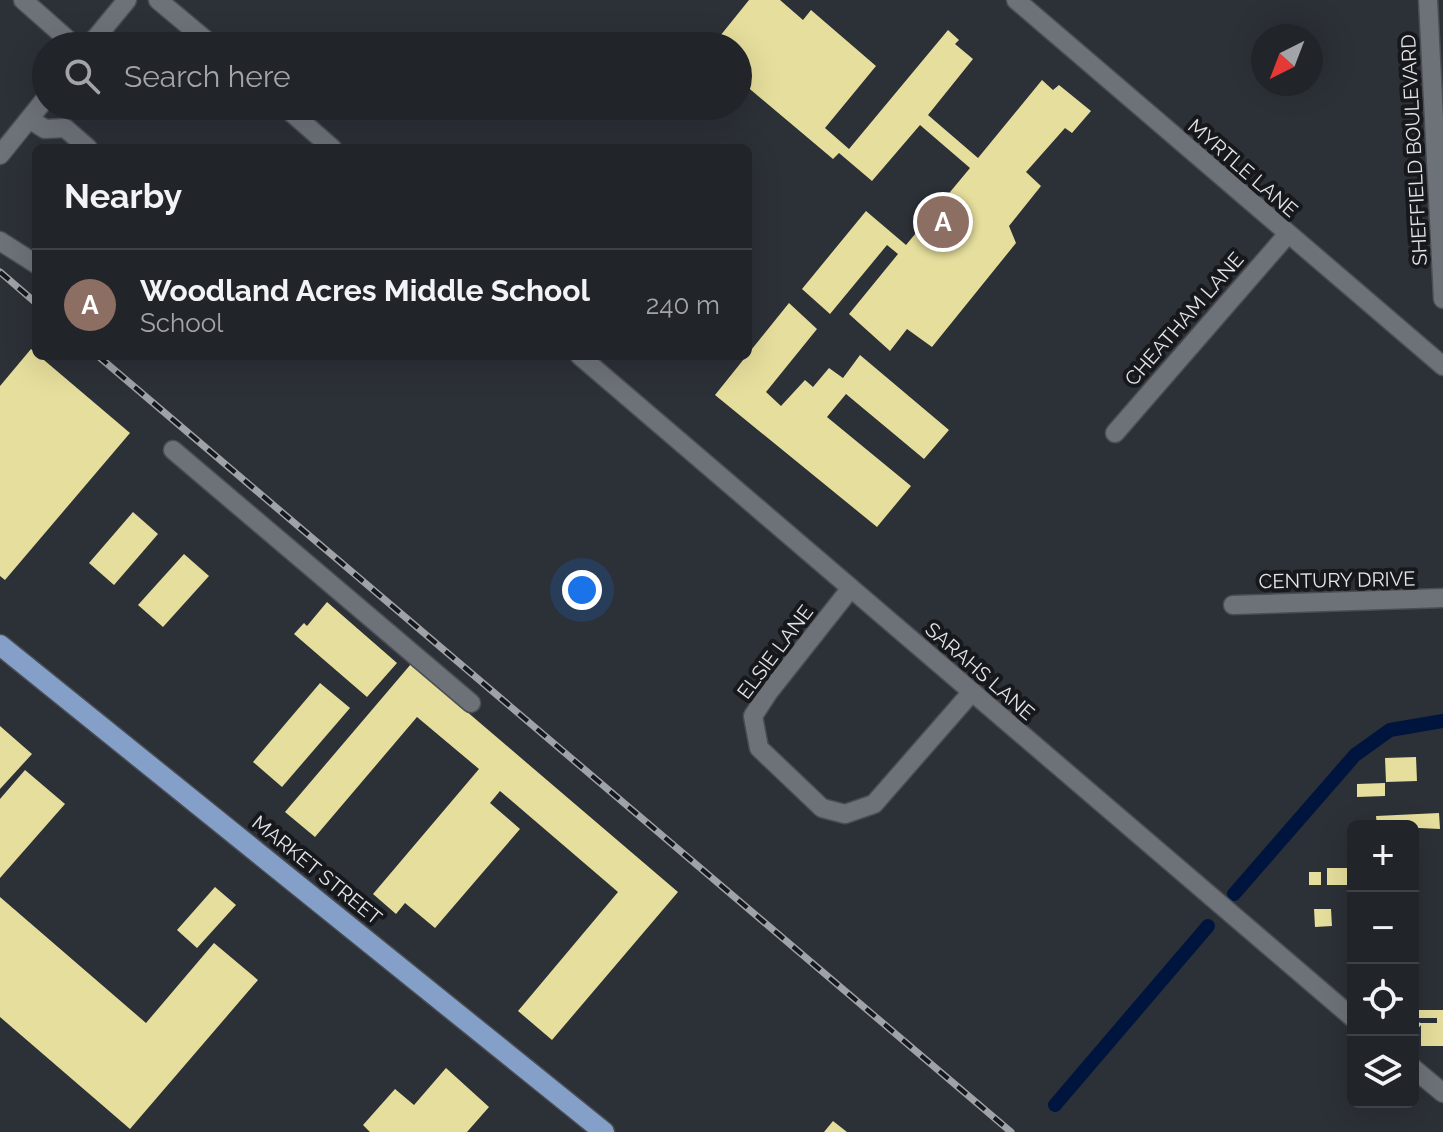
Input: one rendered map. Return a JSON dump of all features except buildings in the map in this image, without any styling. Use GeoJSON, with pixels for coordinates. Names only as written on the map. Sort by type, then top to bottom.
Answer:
{"type":"FeatureCollection","features":[{"type":"Feature","properties":{"kind":"main road","name":"MARKET STREET"},"geometry":{"type":"LineString","coordinates":[[0,645],[590,1128]]}},
{"type":"Feature","properties":{"kind":"street"},"geometry":{"type":"LineString","coordinates":[[23,0],[59,32]]}},
{"type":"Feature","properties":{"kind":"street"},"geometry":{"type":"LineString","coordinates":[[101,32],[127,0]]}},
{"type":"Feature","properties":{"kind":"street"},"geometry":{"type":"LineString","coordinates":[[158,0],[196,32]]}},
{"type":"Feature","properties":{"kind":"street","name":"MYRTLE LANE"},"geometry":{"type":"LineString","coordinates":[[1016,0],[1443,366]]}},
{"type":"Feature","properties":{"kind":"street","name":"SHEFFIELD BOULEVARD"},"geometry":{"type":"LineString","coordinates":[[1428,0],[1443,299]]}},
{"type":"Feature","properties":{"kind":"street"},"geometry":{"type":"LineString","coordinates":[[0,155],[32,115]]}},
{"type":"Feature","properties":{"kind":"street"},"geometry":{"type":"LineString","coordinates":[[29,119],[45,129],[65,128],[83,144]]}},
{"type":"Feature","properties":{"kind":"street"},"geometry":{"type":"LineString","coordinates":[[300,120],[327,144]]}},
{"type":"Feature","properties":{"kind":"street","name":"CHEATHAM LANE"},"geometry":{"type":"LineString","coordinates":[[1115,433],[1287,235]]}},
{"type":"Feature","properties":{"kind":"street"},"geometry":{"type":"LineString","coordinates":[[0,241],[32,261]]}},
{"type":"Feature","properties":{"kind":"street","name":"SARAHS LANE"},"geometry":{"type":"LineString","coordinates":[[585,360],[1347,1013]]}},
{"type":"Feature","properties":{"kind":"street"},"geometry":{"type":"LineString","coordinates":[[173,450],[471,703]]}},
{"type":"Feature","properties":{"kind":"street","name":"ELSIE LANE"},"geometry":{"type":"LineString","coordinates":[[851,588],[753,716],[759,748],[822,808],[845,814],[874,804],[971,693]]}},
{"type":"Feature","properties":{"kind":"street","name":"CENTURY DRIVE"},"geometry":{"type":"LineString","coordinates":[[1233,605],[1443,598]]}},
{"type":"Feature","properties":{"kind":"street"},"geometry":{"type":"LineString","coordinates":[[1419,1073],[1443,1093]]}},
{"type":"Feature","properties":{"kind":"waterway"},"geometry":{"type":"LineString","coordinates":[[1234,894],[1355,755],[1390,730],[1443,721]]}},
{"type":"Feature","properties":{"kind":"waterway"},"geometry":{"type":"LineString","coordinates":[[1055,1105],[1208,926]]}},
{"type":"Feature","properties":{"kind":"railway"},"geometry":{"type":"LineString","coordinates":[[0,272],[32,300]]}},
{"type":"Feature","properties":{"kind":"railway"},"geometry":{"type":"LineString","coordinates":[[103,360],[1011,1132]]}},
{"type":"Feature","properties":{"kind":"place","name":"Woodland Acres Middle School"},"geometry":{"type":"Point","coordinates":[943,222]}}]}
